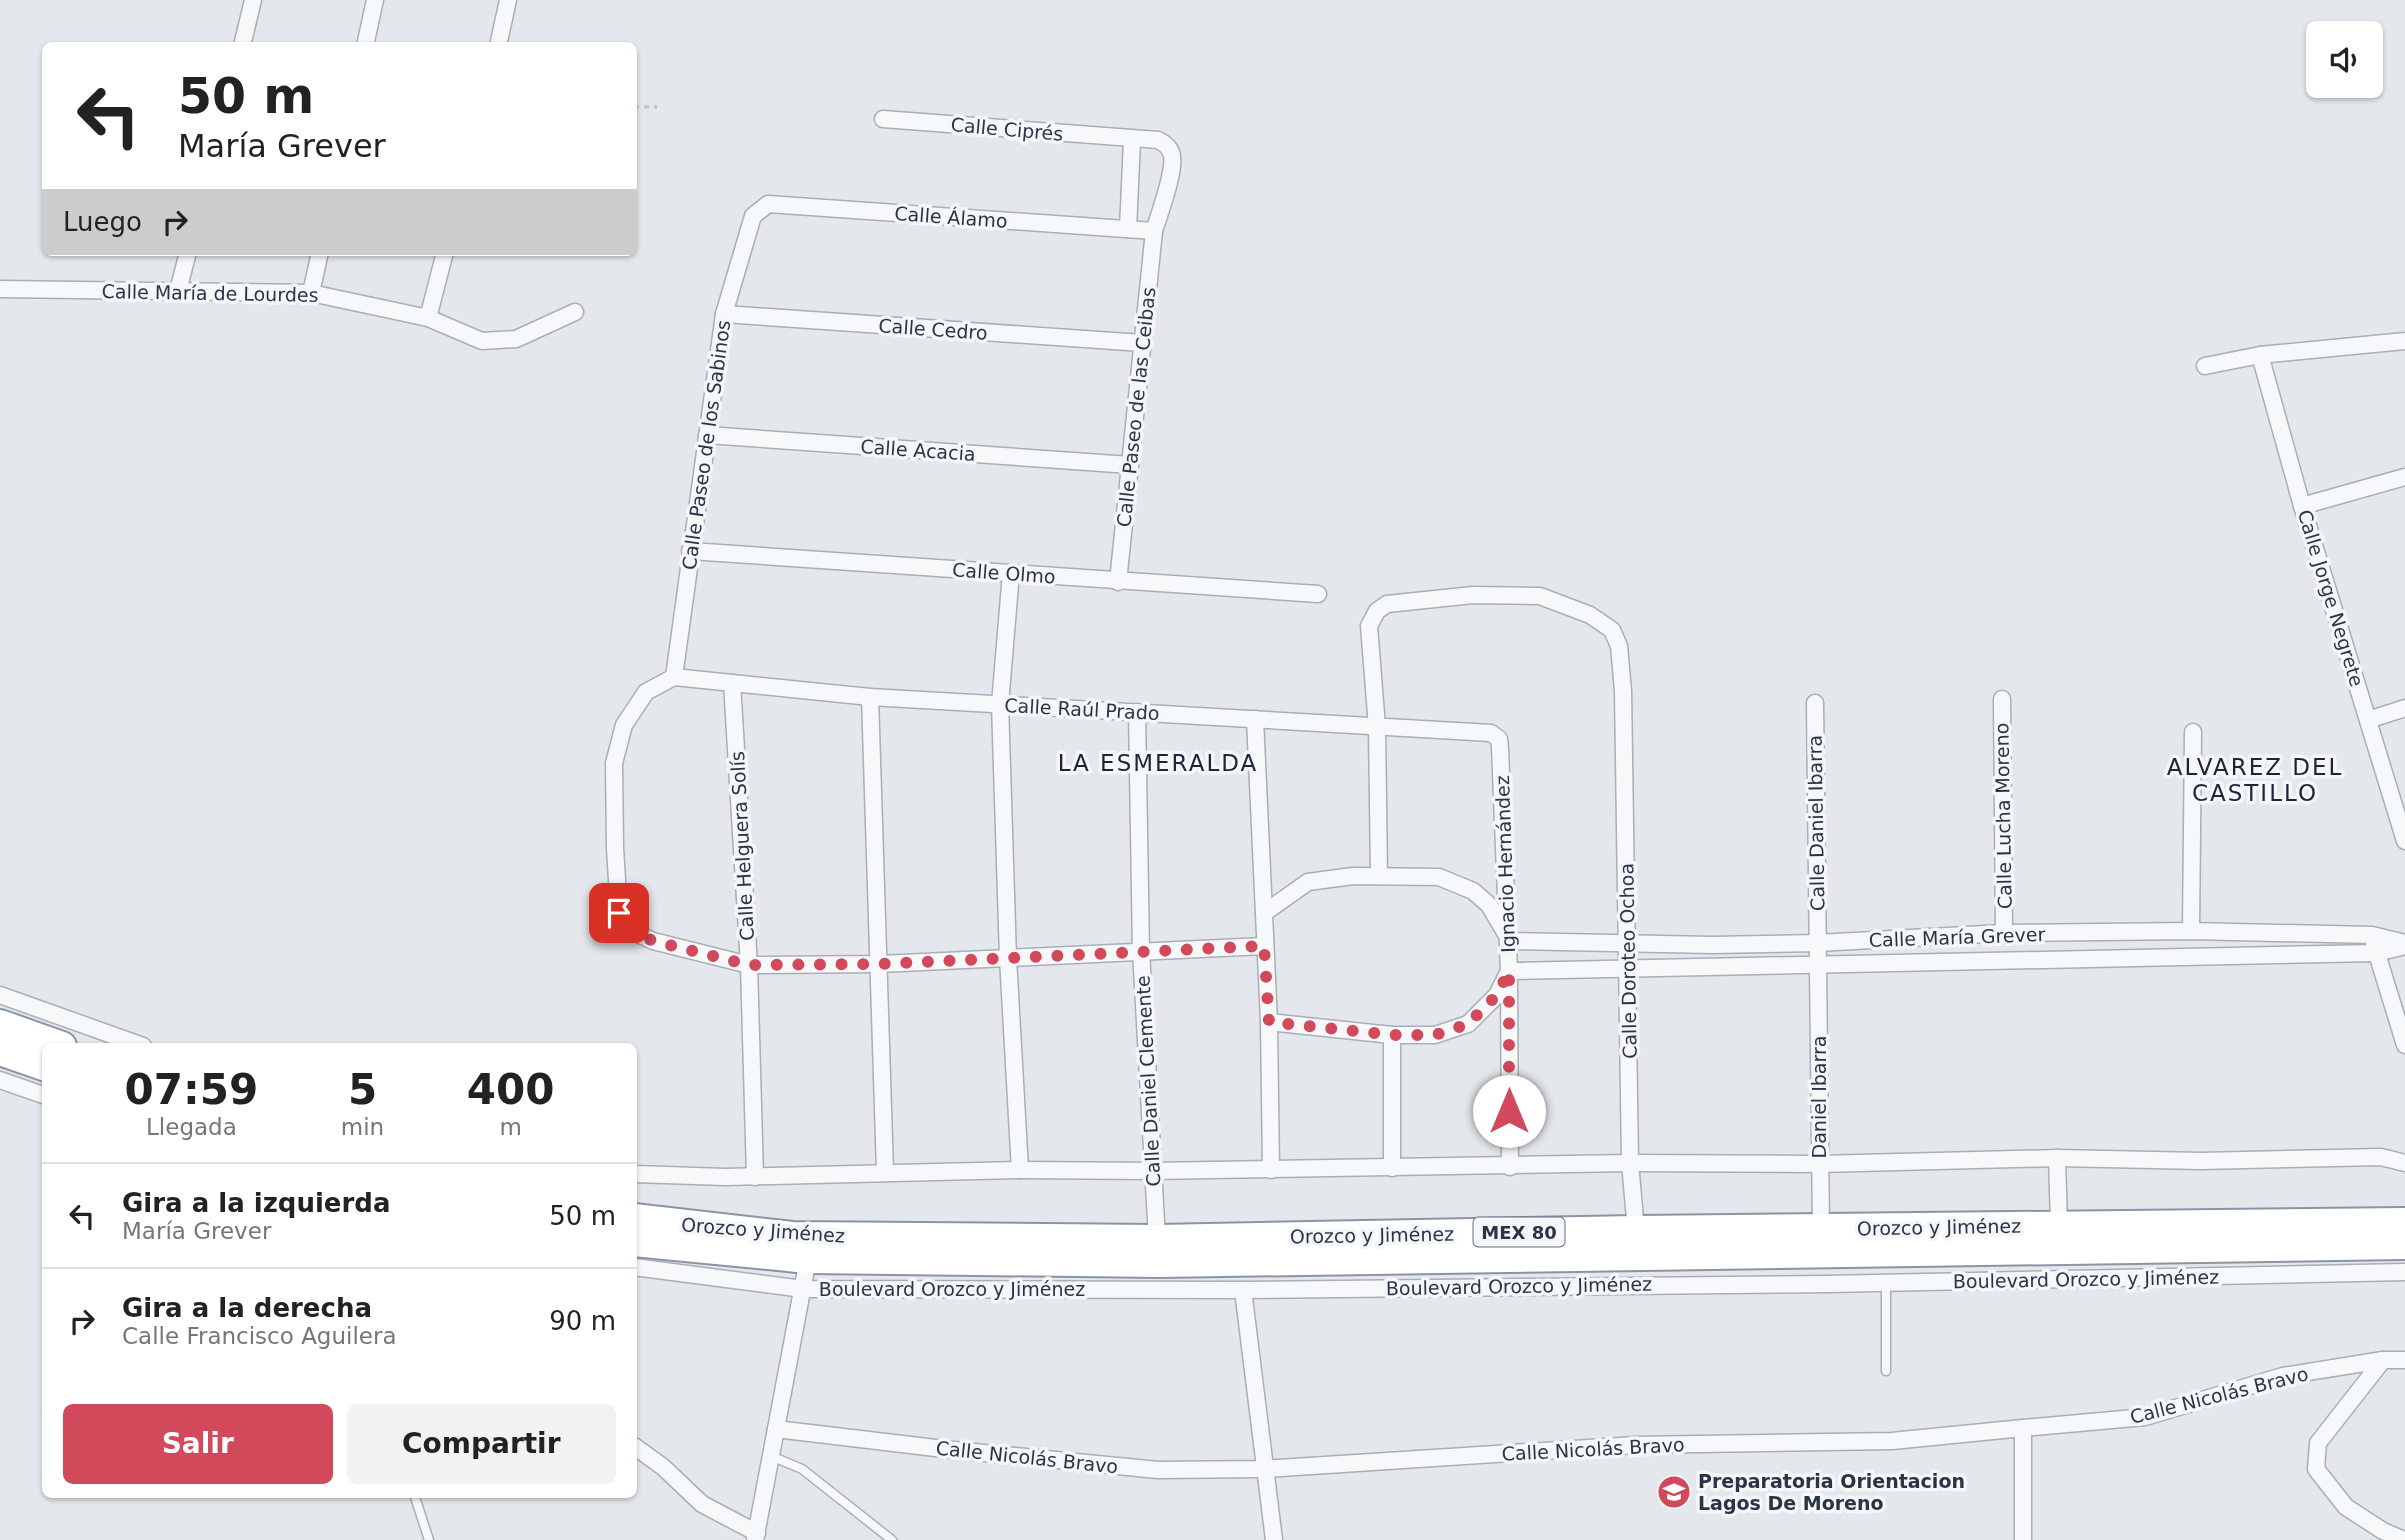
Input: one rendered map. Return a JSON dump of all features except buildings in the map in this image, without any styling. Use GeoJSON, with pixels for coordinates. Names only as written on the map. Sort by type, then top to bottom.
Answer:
{"type":"FeatureCollection","features":[{"type":"Feature","properties":{"kind":"highway"},"geometry":{"type":"LineString","coordinates":[[0,1024],[54,1043]]}},
{"type":"Feature","properties":{"kind":"highway"},"geometry":{"type":"LineString","coordinates":[[0,1051],[42,1066]]}},
{"type":"Feature","properties":{"kind":"highway","name":"Orozco y Jiménez"},"geometry":{"type":"LineString","coordinates":[[637,1218],[792,1236],[1157,1239],[1636,1230],[2405,1222]]}},
{"type":"Feature","properties":{"kind":"highway","name":"Orozco y Jiménez"},"geometry":{"type":"LineString","coordinates":[[637,1242],[808,1259],[1159,1263],[2405,1245]]}},
{"type":"Feature","properties":{"kind":"street"},"geometry":{"type":"LineString","coordinates":[[243,42],[253,0]]}},
{"type":"Feature","properties":{"kind":"street"},"geometry":{"type":"LineString","coordinates":[[366,42],[375,0]]}},
{"type":"Feature","properties":{"kind":"street"},"geometry":{"type":"LineString","coordinates":[[499,42],[508,0]]}},
{"type":"Feature","properties":{"kind":"street","name":"Calle Ciprés"},"geometry":{"type":"LineString","coordinates":[[883,119],[1158,140],[1166,145],[1172,156],[1166,198],[1154,231]]}},
{"type":"Feature","properties":{"kind":"street"},"geometry":{"type":"LineString","coordinates":[[1128,229],[1132,139]]}},
{"type":"Feature","properties":{"kind":"street","name":"Calle Álamo"},"geometry":{"type":"LineString","coordinates":[[753,216],[768,204],[1154,231]]}},
{"type":"Feature","properties":{"kind":"street","name":"Calle Paseo de los Sabinos"},"geometry":{"type":"LineString","coordinates":[[674,677],[724,314],[753,216]]}},
{"type":"Feature","properties":{"kind":"street","name":"Calle Paseo de las Ceibas"},"geometry":{"type":"LineString","coordinates":[[1118,582],[1154,231]]}},
{"type":"Feature","properties":{"kind":"street"},"geometry":{"type":"LineString","coordinates":[[178,291],[187,256]]}},
{"type":"Feature","properties":{"kind":"street"},"geometry":{"type":"LineString","coordinates":[[311,293],[319,256]]}},
{"type":"Feature","properties":{"kind":"street"},"geometry":{"type":"LineString","coordinates":[[428,318],[444,256]]}},
{"type":"Feature","properties":{"kind":"street","name":"Calle María de Lourdes"},"geometry":{"type":"LineString","coordinates":[[0,289],[311,293],[428,318],[482,341],[516,339],[575,312]]}},
{"type":"Feature","properties":{"kind":"street","name":"Calle Cedro"},"geometry":{"type":"LineString","coordinates":[[724,314],[1142,343]]}},
{"type":"Feature","properties":{"kind":"street"},"geometry":{"type":"LineString","coordinates":[[2205,366],[2259,355],[2405,341]]}},
{"type":"Feature","properties":{"kind":"street","name":"Calle Jorge Negrete"},"geometry":{"type":"LineString","coordinates":[[2259,355],[2302,506],[2404,833]]}},
{"type":"Feature","properties":{"kind":"street","name":"Calle Acacia"},"geometry":{"type":"LineString","coordinates":[[707,435],[1130,465]]}},
{"type":"Feature","properties":{"kind":"street"},"geometry":{"type":"LineString","coordinates":[[2302,506],[2405,477]]}},
{"type":"Feature","properties":{"kind":"street","name":"Calle Olmo"},"geometry":{"type":"LineString","coordinates":[[690,551],[1318,594]]}},
{"type":"Feature","properties":{"kind":"street"},"geometry":{"type":"LineString","coordinates":[[1011,573],[1000,704],[1008,958],[1020,1170]]}},
{"type":"Feature","properties":{"kind":"street","name":"Calle Doroteo Ochoa"},"geometry":{"type":"LineString","coordinates":[[1377,727],[1369,626],[1377,611],[1387,604],[1474,595],[1540,596],[1590,615],[1612,630],[1619,646],[1623,691],[1630,1163],[1636,1230]]}},
{"type":"Feature","properties":{"kind":"street"},"geometry":{"type":"LineString","coordinates":[[674,677],[646,692],[624,725],[614,763],[619,913],[628,929],[653,941],[749,965],[880,964],[1264,946]]}},
{"type":"Feature","properties":{"kind":"street","name":"Calle Raúl Prado"},"geometry":{"type":"LineString","coordinates":[[674,677],[870,697],[1491,733]]}},
{"type":"Feature","properties":{"kind":"street","name":"Calle Helguera Solís"},"geometry":{"type":"LineString","coordinates":[[732,683],[749,965],[755,1177]]}},
{"type":"Feature","properties":{"kind":"street"},"geometry":{"type":"LineString","coordinates":[[870,697],[885,1172]]}},
{"type":"Feature","properties":{"kind":"street","name":"Calle Lucha Moreno"},"geometry":{"type":"LineString","coordinates":[[2002,699],[2004,933]]}},
{"type":"Feature","properties":{"kind":"street","name":"Calle Daniel Ibarra"},"geometry":{"type":"LineString","coordinates":[[1815,703],[1818,965]]}},
{"type":"Feature","properties":{"kind":"street"},"geometry":{"type":"LineString","coordinates":[[2368,720],[2405,708]]}},
{"type":"Feature","properties":{"kind":"street","name":"Calle Daniel Clemente"},"geometry":{"type":"LineString","coordinates":[[1137,712],[1141,951],[1157,1239]]}},
{"type":"Feature","properties":{"kind":"street"},"geometry":{"type":"LineString","coordinates":[[1255,719],[1269,1022],[1270,1170]]}},
{"type":"Feature","properties":{"kind":"street"},"geometry":{"type":"LineString","coordinates":[[1377,727],[1379,876]]}},
{"type":"Feature","properties":{"kind":"street"},"geometry":{"type":"LineString","coordinates":[[2191,931],[2193,732]]}},
{"type":"Feature","properties":{"kind":"street","name":"Ignacio Hernández"},"geometry":{"type":"LineString","coordinates":[[1491,733],[1499,739],[1500,748],[1509,971],[1510,1167]]}},
{"type":"Feature","properties":{"kind":"street"},"geometry":{"type":"LineString","coordinates":[[1264,913],[1308,881],[1353,876],[1439,877],[1473,891],[1489,905],[1508,938]]}},
{"type":"Feature","properties":{"kind":"street","name":"Calle María Grever"},"geometry":{"type":"LineString","coordinates":[[1508,938],[1713,945],[1817,943],[2004,933],[2191,931],[2372,934],[2405,944]]}},
{"type":"Feature","properties":{"kind":"street"},"geometry":{"type":"LineString","coordinates":[[2372,934],[2405,1045]]}},
{"type":"Feature","properties":{"kind":"street","name":"Calle María Grever"},"geometry":{"type":"LineString","coordinates":[[1509,971],[2376,953],[2405,944]]}},
{"type":"Feature","properties":{"kind":"street","name":"Daniel Ibarra"},"geometry":{"type":"LineString","coordinates":[[1818,965],[1821,1228]]}},
{"type":"Feature","properties":{"kind":"street"},"geometry":{"type":"LineString","coordinates":[[1269,1022],[1392,1035],[1435,1035],[1468,1024],[1497,995],[1509,971]]}},
{"type":"Feature","properties":{"kind":"street"},"geometry":{"type":"LineString","coordinates":[[0,995],[135,1043]]}},
{"type":"Feature","properties":{"kind":"street"},"geometry":{"type":"LineString","coordinates":[[1392,1035],[1392,1168]]}},
{"type":"Feature","properties":{"kind":"street"},"geometry":{"type":"LineString","coordinates":[[0,1080],[42,1095]]}},
{"type":"Feature","properties":{"kind":"street"},"geometry":{"type":"LineString","coordinates":[[637,1174],[755,1177],[1020,1170],[1270,1170],[1630,1163],[1819,1164],[2057,1158],[2201,1161],[2381,1157],[2405,1163]]}},
{"type":"Feature","properties":{"kind":"street"},"geometry":{"type":"LineString","coordinates":[[2057,1158],[2059,1225]]}},
{"type":"Feature","properties":{"kind":"street"},"geometry":{"type":"LineString","coordinates":[[637,1448],[663,1467],[702,1504],[756,1536],[808,1259]]}},
{"type":"Feature","properties":{"kind":"street","name":"Boulevard Orozco y Jiménez"},"geometry":{"type":"LineString","coordinates":[[637,1267],[803,1289],[1243,1290],[1886,1283],[2405,1272]]}},
{"type":"Feature","properties":{"kind":"street"},"geometry":{"type":"LineString","coordinates":[[1243,1290],[1274,1540]]}},
{"type":"Feature","properties":{"kind":"street"},"geometry":{"type":"LineString","coordinates":[[2383,1360],[2318,1443],[2316,1469],[2347,1507],[2383,1531],[2404,1540]]}},
{"type":"Feature","properties":{"kind":"street","name":"Calle Nicolás Bravo"},"geometry":{"type":"LineString","coordinates":[[776,1429],[1158,1470],[1264,1469],[1635,1445],[1892,1440],[2023,1428],[2145,1416],[2283,1376],[2383,1360],[2405,1360]]}},
{"type":"Feature","properties":{"kind":"street"},"geometry":{"type":"LineString","coordinates":[[2023,1428],[2023,1540]]}},
{"type":"Feature","properties":{"kind":"lane"},"geometry":{"type":"LineString","coordinates":[[1886,1283],[1886,1371]]}},
{"type":"Feature","properties":{"kind":"lane"},"geometry":{"type":"LineString","coordinates":[[771,1456],[802,1469],[892,1540]]}},
{"type":"Feature","properties":{"kind":"lane"},"geometry":{"type":"LineString","coordinates":[[415,1498],[429,1540]]}},
{"type":"Feature","properties":{"kind":"path"},"geometry":{"type":"LineString","coordinates":[[637,107],[657,107]]}},
{"type":"Feature","properties":{"kind":"place","name":"Preparatoria Orientacion Lagos De Moreno"},"geometry":{"type":"Point","coordinates":[1674,1492]}},
{"type":"Feature","properties":{"kind":"district","name":"LA ESMERALDA"},"geometry":{"type":"Point","coordinates":[1158,763]}},
{"type":"Feature","properties":{"kind":"district","name":"ALVAREZ DEL CASTILLO"},"geometry":{"type":"Point","coordinates":[2255,780]}},
{"type":"Feature","properties":{"kind":"route"},"geometry":{"type":"LineString","coordinates":[[619,913],[628,929],[653,941],[749,965],[880,964],[1264,946],[1269,1022],[1392,1035],[1435,1035],[1468,1024],[1497,995],[1509,971],[1509,1111]]}}]}
